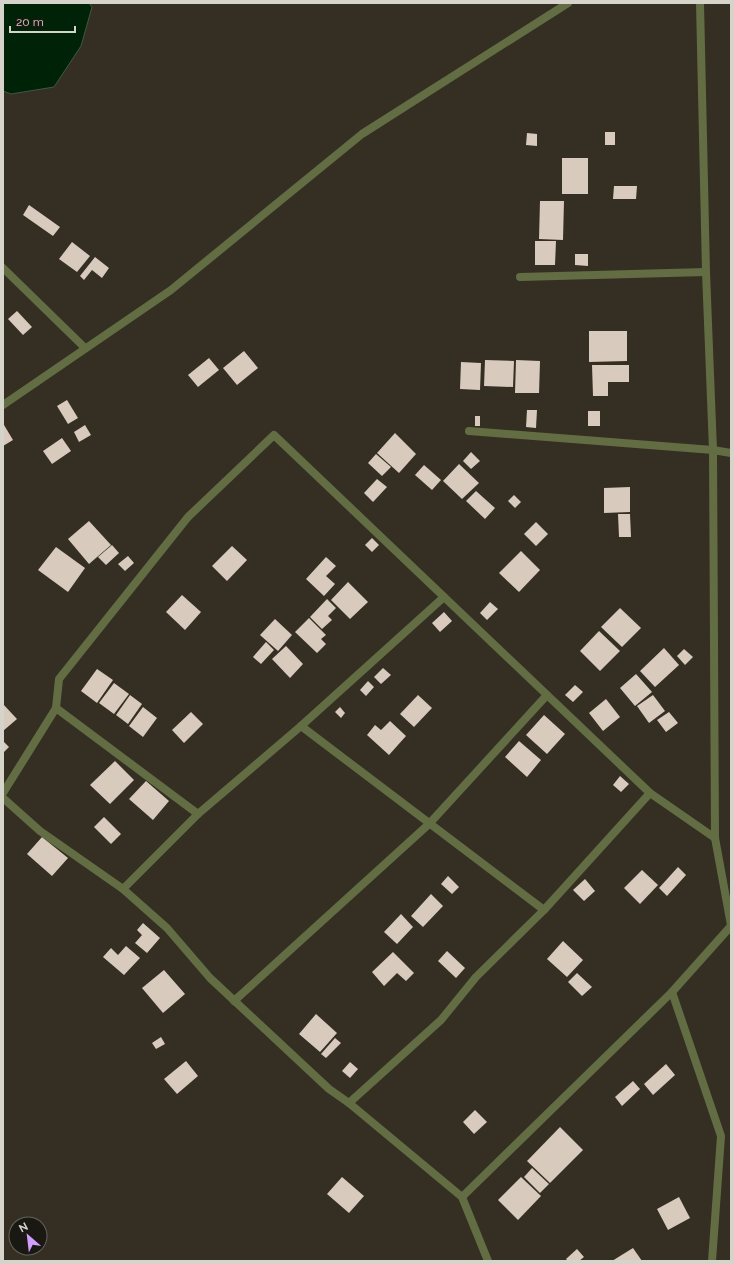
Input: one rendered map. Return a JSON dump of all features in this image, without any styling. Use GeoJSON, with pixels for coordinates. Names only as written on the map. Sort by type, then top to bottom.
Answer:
{"type":"FeatureCollection","features":[{"type":"Feature","properties":{"kind":"street"},"geometry":{"type":"LineString","coordinates":[[3,405],[84,348],[171,290],[362,134],[568,3]]}},
{"type":"Feature","properties":{"kind":"street"},"geometry":{"type":"LineString","coordinates":[[462,1197],[672,992],[731,925],[715,838],[713,450],[706,272],[700,3]]}},
{"type":"Feature","properties":{"kind":"street"},"geometry":{"type":"LineString","coordinates":[[3,268],[84,348]]}},
{"type":"Feature","properties":{"kind":"street"},"geometry":{"type":"LineString","coordinates":[[520,277],[706,272]]}},
{"type":"Feature","properties":{"kind":"street"},"geometry":{"type":"LineString","coordinates":[[470,431],[713,450],[731,453]]}},
{"type":"Feature","properties":{"kind":"street"},"geometry":{"type":"LineString","coordinates":[[3,793],[56,708],[59,679],[188,517],[274,435],[650,793],[715,838]]}},
{"type":"Feature","properties":{"kind":"street"},"geometry":{"type":"LineString","coordinates":[[123,889],[198,814],[300,726],[444,597]]}},
{"type":"Feature","properties":{"kind":"street"},"geometry":{"type":"LineString","coordinates":[[234,1001],[429,824],[547,695]]}},
{"type":"Feature","properties":{"kind":"street"},"geometry":{"type":"LineString","coordinates":[[56,708],[198,814]]}},
{"type":"Feature","properties":{"kind":"street"},"geometry":{"type":"LineString","coordinates":[[300,726],[544,910]]}},
{"type":"Feature","properties":{"kind":"street"},"geometry":{"type":"LineString","coordinates":[[349,1103],[441,1020],[476,977],[544,910],[650,793]]}},
{"type":"Feature","properties":{"kind":"street"},"geometry":{"type":"LineString","coordinates":[[3,798],[40,831],[123,889],[167,928],[210,978],[329,1089],[349,1103],[462,1197],[488,1261]]}},
{"type":"Feature","properties":{"kind":"street"},"geometry":{"type":"LineString","coordinates":[[672,992],[721,1136],[712,1261]]}},
{"type":"Feature","properties":{"kind":"shaded area"},"geometry":{"type":"Polygon","coordinates":[[[3,3],[89,3],[92,7],[81,46],[54,87],[11,94],[3,91],[3,3]]]}},
{"type":"Feature","properties":{"kind":"building"},"geometry":{"type":"Polygon","coordinates":[[[605,132],[615,132],[615,145],[605,145],[605,132]]]}},
{"type":"Feature","properties":{"kind":"building"},"geometry":{"type":"Polygon","coordinates":[[[527,133],[537,134],[537,146],[526,145],[527,133]]]}},
{"type":"Feature","properties":{"kind":"building"},"geometry":{"type":"Polygon","coordinates":[[[562,158],[588,158],[588,194],[562,194],[562,158]]]}},
{"type":"Feature","properties":{"kind":"building"},"geometry":{"type":"Polygon","coordinates":[[[614,186],[637,186],[636,199],[613,199],[614,186]]]}},
{"type":"Feature","properties":{"kind":"building"},"geometry":{"type":"Polygon","coordinates":[[[540,201],[564,201],[563,240],[539,239],[540,201]]]}},
{"type":"Feature","properties":{"kind":"building"},"geometry":{"type":"Polygon","coordinates":[[[29,205],[60,227],[53,236],[23,215],[29,205]]]}},
{"type":"Feature","properties":{"kind":"building"},"geometry":{"type":"Polygon","coordinates":[[[535,241],[556,241],[555,265],[535,265],[535,241]]]}},
{"type":"Feature","properties":{"kind":"building"},"geometry":{"type":"Polygon","coordinates":[[[72,242],[90,256],[77,272],[59,259],[72,242]]]}},
{"type":"Feature","properties":{"kind":"building"},"geometry":{"type":"Polygon","coordinates":[[[575,254],[588,254],[588,266],[575,265],[575,254]]]}},
{"type":"Feature","properties":{"kind":"building"},"geometry":{"type":"Polygon","coordinates":[[[95,257],[109,268],[102,278],[92,270],[84,280],[80,276],[95,257]]]}},
{"type":"Feature","properties":{"kind":"building"},"geometry":{"type":"Polygon","coordinates":[[[17,311],[32,327],[23,335],[8,319],[17,311]]]}},
{"type":"Feature","properties":{"kind":"building"},"geometry":{"type":"Polygon","coordinates":[[[589,331],[627,331],[627,361],[589,362],[589,331]]]}},
{"type":"Feature","properties":{"kind":"building"},"geometry":{"type":"Polygon","coordinates":[[[244,351],[258,368],[237,385],[223,368],[244,351]]]}},
{"type":"Feature","properties":{"kind":"building"},"geometry":{"type":"Polygon","coordinates":[[[209,358],[219,370],[198,387],[188,375],[209,358]]]}},
{"type":"Feature","properties":{"kind":"building"},"geometry":{"type":"Polygon","coordinates":[[[485,360],[514,361],[513,387],[484,386],[485,360]]]}},
{"type":"Feature","properties":{"kind":"building"},"geometry":{"type":"Polygon","coordinates":[[[516,360],[540,361],[539,393],[515,393],[516,360]]]}},
{"type":"Feature","properties":{"kind":"building"},"geometry":{"type":"Polygon","coordinates":[[[461,362],[481,363],[480,390],[460,389],[461,362]]]}},
{"type":"Feature","properties":{"kind":"building"},"geometry":{"type":"Polygon","coordinates":[[[592,365],[629,365],[629,382],[608,382],[608,396],[593,396],[592,365]]]}},
{"type":"Feature","properties":{"kind":"building"},"geometry":{"type":"Polygon","coordinates":[[[67,400],[78,418],[68,424],[57,406],[67,400]]]}},
{"type":"Feature","properties":{"kind":"building"},"geometry":{"type":"Polygon","coordinates":[[[527,410],[537,410],[536,428],[526,427],[527,410]]]}},
{"type":"Feature","properties":{"kind":"building"},"geometry":{"type":"Polygon","coordinates":[[[588,411],[600,411],[600,426],[588,426],[588,411]]]}},
{"type":"Feature","properties":{"kind":"building"},"geometry":{"type":"Polygon","coordinates":[[[475,416],[480,416],[480,426],[475,426],[475,416]]]}},
{"type":"Feature","properties":{"kind":"building"},"geometry":{"type":"Polygon","coordinates":[[[4,425],[13,440],[3,446],[3,426],[4,425]]]}},
{"type":"Feature","properties":{"kind":"building"},"geometry":{"type":"Polygon","coordinates":[[[85,425],[91,435],[79,442],[74,432],[85,425]]]}},
{"type":"Feature","properties":{"kind":"building"},"geometry":{"type":"Polygon","coordinates":[[[395,433],[416,454],[399,473],[377,453],[395,433]]]}},
{"type":"Feature","properties":{"kind":"building"},"geometry":{"type":"Polygon","coordinates":[[[62,438],[71,451],[52,464],[43,451],[62,438]]]}},
{"type":"Feature","properties":{"kind":"building"},"geometry":{"type":"Polygon","coordinates":[[[471,452],[480,461],[471,469],[463,461],[471,452]]]}},
{"type":"Feature","properties":{"kind":"building"},"geometry":{"type":"Polygon","coordinates":[[[376,454],[391,467],[382,476],[368,463],[376,454]]]}},
{"type":"Feature","properties":{"kind":"building"},"geometry":{"type":"Polygon","coordinates":[[[459,464],[479,483],[462,499],[443,481],[459,464]]]}},
{"type":"Feature","properties":{"kind":"building"},"geometry":{"type":"Polygon","coordinates":[[[424,465],[441,480],[432,490],[415,475],[424,465]]]}},
{"type":"Feature","properties":{"kind":"building"},"geometry":{"type":"Polygon","coordinates":[[[377,479],[387,487],[373,502],[364,493],[377,479]]]}},
{"type":"Feature","properties":{"kind":"building"},"geometry":{"type":"Polygon","coordinates":[[[630,487],[630,512],[604,513],[604,488],[630,487]]]}},
{"type":"Feature","properties":{"kind":"building"},"geometry":{"type":"Polygon","coordinates":[[[476,491],[495,508],[485,519],[466,501],[476,491]]]}},
{"type":"Feature","properties":{"kind":"building"},"geometry":{"type":"Polygon","coordinates":[[[514,495],[521,502],[515,508],[508,501],[514,495]]]}},
{"type":"Feature","properties":{"kind":"building"},"geometry":{"type":"Polygon","coordinates":[[[618,514],[630,514],[631,537],[619,537],[618,514]]]}},
{"type":"Feature","properties":{"kind":"building"},"geometry":{"type":"Polygon","coordinates":[[[89,521],[111,545],[89,564],[68,539],[89,521]]]}},
{"type":"Feature","properties":{"kind":"building"},"geometry":{"type":"Polygon","coordinates":[[[536,522],[548,534],[536,546],[524,534],[536,522]]]}},
{"type":"Feature","properties":{"kind":"building"},"geometry":{"type":"Polygon","coordinates":[[[372,538],[379,545],[372,552],[365,545],[372,538]]]}},
{"type":"Feature","properties":{"kind":"building"},"geometry":{"type":"Polygon","coordinates":[[[112,545],[119,553],[106,565],[98,557],[112,545]]]}},
{"type":"Feature","properties":{"kind":"building"},"geometry":{"type":"Polygon","coordinates":[[[232,546],[247,560],[227,581],[212,566],[232,546]]]}},
{"type":"Feature","properties":{"kind":"building"},"geometry":{"type":"Polygon","coordinates":[[[56,547],[85,568],[68,592],[38,570],[56,547]]]}},
{"type":"Feature","properties":{"kind":"building"},"geometry":{"type":"Polygon","coordinates":[[[521,551],[540,570],[519,592],[499,573],[521,551]]]}},
{"type":"Feature","properties":{"kind":"building"},"geometry":{"type":"Polygon","coordinates":[[[128,556],[134,563],[125,571],[118,564],[128,556]]]}},
{"type":"Feature","properties":{"kind":"building"},"geometry":{"type":"Polygon","coordinates":[[[326,557],[336,566],[326,576],[335,584],[324,596],[306,579],[326,557]]]}},
{"type":"Feature","properties":{"kind":"building"},"geometry":{"type":"Polygon","coordinates":[[[348,582],[368,602],[350,619],[331,600],[348,582]]]}},
{"type":"Feature","properties":{"kind":"building"},"geometry":{"type":"Polygon","coordinates":[[[182,595],[201,612],[185,630],[166,612],[182,595]]]}},
{"type":"Feature","properties":{"kind":"building"},"geometry":{"type":"Polygon","coordinates":[[[327,599],[336,608],[328,616],[332,620],[322,629],[310,617],[327,599]]]}},
{"type":"Feature","properties":{"kind":"building"},"geometry":{"type":"Polygon","coordinates":[[[490,602],[498,609],[487,620],[480,613],[490,602]]]}},
{"type":"Feature","properties":{"kind":"building"},"geometry":{"type":"Polygon","coordinates":[[[620,608],[641,628],[622,647],[601,627],[620,608]]]}},
{"type":"Feature","properties":{"kind":"building"},"geometry":{"type":"Polygon","coordinates":[[[444,612],[452,621],[440,632],[432,623],[444,612]]]}},
{"type":"Feature","properties":{"kind":"building"},"geometry":{"type":"Polygon","coordinates":[[[309,618],[326,635],[321,639],[326,644],[317,653],[295,632],[309,618]]]}},
{"type":"Feature","properties":{"kind":"building"},"geometry":{"type":"Polygon","coordinates":[[[275,619],[292,635],[278,651],[260,635],[275,619]]]}},
{"type":"Feature","properties":{"kind":"building"},"geometry":{"type":"Polygon","coordinates":[[[599,631],[620,651],[600,671],[580,651],[599,631]]]}},
{"type":"Feature","properties":{"kind":"building"},"geometry":{"type":"Polygon","coordinates":[[[266,642],[274,650],[261,664],[253,657],[266,642]]]}},
{"type":"Feature","properties":{"kind":"building"},"geometry":{"type":"Polygon","coordinates":[[[286,646],[303,664],[290,678],[272,659],[286,646]]]}},
{"type":"Feature","properties":{"kind":"building"},"geometry":{"type":"Polygon","coordinates":[[[664,648],[679,665],[655,687],[640,671],[664,648]]]}},
{"type":"Feature","properties":{"kind":"building"},"geometry":{"type":"Polygon","coordinates":[[[684,649],[693,657],[685,665],[677,656],[684,649]]]}},
{"type":"Feature","properties":{"kind":"building"},"geometry":{"type":"Polygon","coordinates":[[[383,668],[391,675],[381,684],[374,677],[383,668]]]}},
{"type":"Feature","properties":{"kind":"building"},"geometry":{"type":"Polygon","coordinates":[[[97,669],[113,680],[97,703],[81,691],[97,669]]]}},
{"type":"Feature","properties":{"kind":"building"},"geometry":{"type":"Polygon","coordinates":[[[636,674],[652,692],[635,706],[620,688],[636,674]]]}},
{"type":"Feature","properties":{"kind":"building"},"geometry":{"type":"Polygon","coordinates":[[[368,681],[374,687],[366,696],[360,690],[368,681]]]}},
{"type":"Feature","properties":{"kind":"building"},"geometry":{"type":"Polygon","coordinates":[[[114,683],[129,694],[114,714],[99,703],[114,683]]]}},
{"type":"Feature","properties":{"kind":"building"},"geometry":{"type":"Polygon","coordinates":[[[575,685],[583,692],[573,702],[565,695],[575,685]]]}},
{"type":"Feature","properties":{"kind":"building"},"geometry":{"type":"Polygon","coordinates":[[[130,695],[142,704],[128,724],[116,715],[130,695]]]}},
{"type":"Feature","properties":{"kind":"building"},"geometry":{"type":"Polygon","coordinates":[[[418,695],[432,708],[414,727],[400,714],[418,695]]]}},
{"type":"Feature","properties":{"kind":"building"},"geometry":{"type":"Polygon","coordinates":[[[653,695],[665,711],[649,723],[637,706],[653,695]]]}},
{"type":"Feature","properties":{"kind":"building"},"geometry":{"type":"Polygon","coordinates":[[[606,699],[620,717],[603,731],[589,713],[606,699]]]}},
{"type":"Feature","properties":{"kind":"building"},"geometry":{"type":"Polygon","coordinates":[[[3,704],[17,719],[3,731],[3,704]]]}},
{"type":"Feature","properties":{"kind":"building"},"geometry":{"type":"Polygon","coordinates":[[[143,707],[157,718],[143,737],[129,726],[143,707]]]}},
{"type":"Feature","properties":{"kind":"building"},"geometry":{"type":"Polygon","coordinates":[[[340,707],[345,713],[341,718],[335,712],[340,707]]]}},
{"type":"Feature","properties":{"kind":"building"},"geometry":{"type":"Polygon","coordinates":[[[191,712],[203,724],[184,743],[172,730],[191,712]]]}},
{"type":"Feature","properties":{"kind":"building"},"geometry":{"type":"Polygon","coordinates":[[[669,712],[678,723],[666,732],[657,720],[669,712]]]}},
{"type":"Feature","properties":{"kind":"building"},"geometry":{"type":"Polygon","coordinates":[[[544,715],[565,734],[547,754],[526,735],[544,715]]]}},
{"type":"Feature","properties":{"kind":"building"},"geometry":{"type":"Polygon","coordinates":[[[390,721],[406,736],[389,755],[367,735],[375,725],[381,730],[390,721]]]}},
{"type":"Feature","properties":{"kind":"building"},"geometry":{"type":"Polygon","coordinates":[[[3,741],[9,747],[3,753],[3,741]]]}},
{"type":"Feature","properties":{"kind":"building"},"geometry":{"type":"Polygon","coordinates":[[[519,741],[541,760],[527,777],[505,757],[519,741]]]}},
{"type":"Feature","properties":{"kind":"building"},"geometry":{"type":"Polygon","coordinates":[[[115,761],[134,780],[110,804],[90,785],[115,761]]]}},
{"type":"Feature","properties":{"kind":"building"},"geometry":{"type":"Polygon","coordinates":[[[620,776],[629,784],[621,792],[613,785],[620,776]]]}},
{"type":"Feature","properties":{"kind":"building"},"geometry":{"type":"Polygon","coordinates":[[[146,781],[169,801],[153,820],[129,799],[146,781]]]}},
{"type":"Feature","properties":{"kind":"building"},"geometry":{"type":"Polygon","coordinates":[[[104,817],[121,834],[111,844],[94,827],[104,817]]]}},
{"type":"Feature","properties":{"kind":"building"},"geometry":{"type":"Polygon","coordinates":[[[42,837],[68,858],[52,876],[27,854],[42,837]]]}},
{"type":"Feature","properties":{"kind":"building"},"geometry":{"type":"Polygon","coordinates":[[[678,867],[686,875],[667,896],[659,888],[678,867]]]}},
{"type":"Feature","properties":{"kind":"building"},"geometry":{"type":"Polygon","coordinates":[[[642,870],[658,885],[640,904],[624,888],[642,870]]]}},
{"type":"Feature","properties":{"kind":"building"},"geometry":{"type":"Polygon","coordinates":[[[448,876],[459,887],[452,894],[441,884],[448,876]]]}},
{"type":"Feature","properties":{"kind":"building"},"geometry":{"type":"Polygon","coordinates":[[[585,879],[595,891],[584,901],[573,890],[585,879]]]}},
{"type":"Feature","properties":{"kind":"building"},"geometry":{"type":"Polygon","coordinates":[[[431,894],[443,906],[423,927],[411,916],[431,894]]]}},
{"type":"Feature","properties":{"kind":"building"},"geometry":{"type":"Polygon","coordinates":[[[401,914],[413,927],[397,944],[384,932],[401,914]]]}},
{"type":"Feature","properties":{"kind":"building"},"geometry":{"type":"Polygon","coordinates":[[[143,923],[160,938],[147,953],[135,943],[142,935],[137,930],[143,923]]]}},
{"type":"Feature","properties":{"kind":"building"},"geometry":{"type":"Polygon","coordinates":[[[563,941],[583,960],[567,977],[547,959],[563,941]]]}},
{"type":"Feature","properties":{"kind":"building"},"geometry":{"type":"Polygon","coordinates":[[[126,946],[140,958],[124,975],[103,957],[111,948],[118,955],[126,946]]]}},
{"type":"Feature","properties":{"kind":"building"},"geometry":{"type":"Polygon","coordinates":[[[447,951],[465,968],[456,978],[438,961],[447,951]]]}},
{"type":"Feature","properties":{"kind":"building"},"geometry":{"type":"Polygon","coordinates":[[[393,952],[414,973],[406,981],[397,973],[384,986],[372,972],[393,952]]]}},
{"type":"Feature","properties":{"kind":"building"},"geometry":{"type":"Polygon","coordinates":[[[164,970],[185,994],[163,1013],[142,988],[164,970]]]}},
{"type":"Feature","properties":{"kind":"building"},"geometry":{"type":"Polygon","coordinates":[[[577,973],[592,987],[582,996],[568,982],[577,973]]]}},
{"type":"Feature","properties":{"kind":"building"},"geometry":{"type":"Polygon","coordinates":[[[316,1014],[337,1033],[320,1052],[299,1034],[316,1014]]]}},
{"type":"Feature","properties":{"kind":"building"},"geometry":{"type":"Polygon","coordinates":[[[161,1037],[165,1044],[156,1049],[152,1043],[161,1037]]]}},
{"type":"Feature","properties":{"kind":"building"},"geometry":{"type":"Polygon","coordinates":[[[335,1038],[341,1043],[326,1058],[321,1054],[335,1038]]]}},
{"type":"Feature","properties":{"kind":"building"},"geometry":{"type":"Polygon","coordinates":[[[186,1061],[198,1076],[177,1094],[164,1079],[186,1061]]]}},
{"type":"Feature","properties":{"kind":"building"},"geometry":{"type":"Polygon","coordinates":[[[350,1062],[358,1069],[350,1078],[342,1071],[350,1062]]]}},
{"type":"Feature","properties":{"kind":"building"},"geometry":{"type":"Polygon","coordinates":[[[666,1064],[675,1075],[653,1095],[644,1084],[666,1064]]]}},
{"type":"Feature","properties":{"kind":"building"},"geometry":{"type":"Polygon","coordinates":[[[633,1081],[640,1089],[622,1106],[615,1097],[633,1081]]]}},
{"type":"Feature","properties":{"kind":"building"},"geometry":{"type":"Polygon","coordinates":[[[475,1110],[487,1122],[474,1134],[463,1122],[475,1110]]]}},
{"type":"Feature","properties":{"kind":"building"},"geometry":{"type":"Polygon","coordinates":[[[560,1127],[583,1150],[550,1183],[527,1161],[560,1127]]]}},
{"type":"Feature","properties":{"kind":"building"},"geometry":{"type":"Polygon","coordinates":[[[532,1168],[549,1184],[540,1193],[524,1177],[532,1168]]]}},
{"type":"Feature","properties":{"kind":"building"},"geometry":{"type":"Polygon","coordinates":[[[342,1177],[364,1196],[349,1213],[327,1194],[342,1177]]]}},
{"type":"Feature","properties":{"kind":"building"},"geometry":{"type":"Polygon","coordinates":[[[521,1177],[541,1196],[518,1220],[498,1200],[521,1177]]]}},
{"type":"Feature","properties":{"kind":"building"},"geometry":{"type":"Polygon","coordinates":[[[679,1197],[690,1218],[668,1230],[657,1209],[679,1197]]]}},
{"type":"Feature","properties":{"kind":"building"},"geometry":{"type":"Polygon","coordinates":[[[633,1248],[642,1261],[612,1261],[633,1248]]]}},
{"type":"Feature","properties":{"kind":"building"},"geometry":{"type":"Polygon","coordinates":[[[577,1249],[584,1257],[579,1261],[568,1261],[566,1259],[577,1249]]]}}]}
